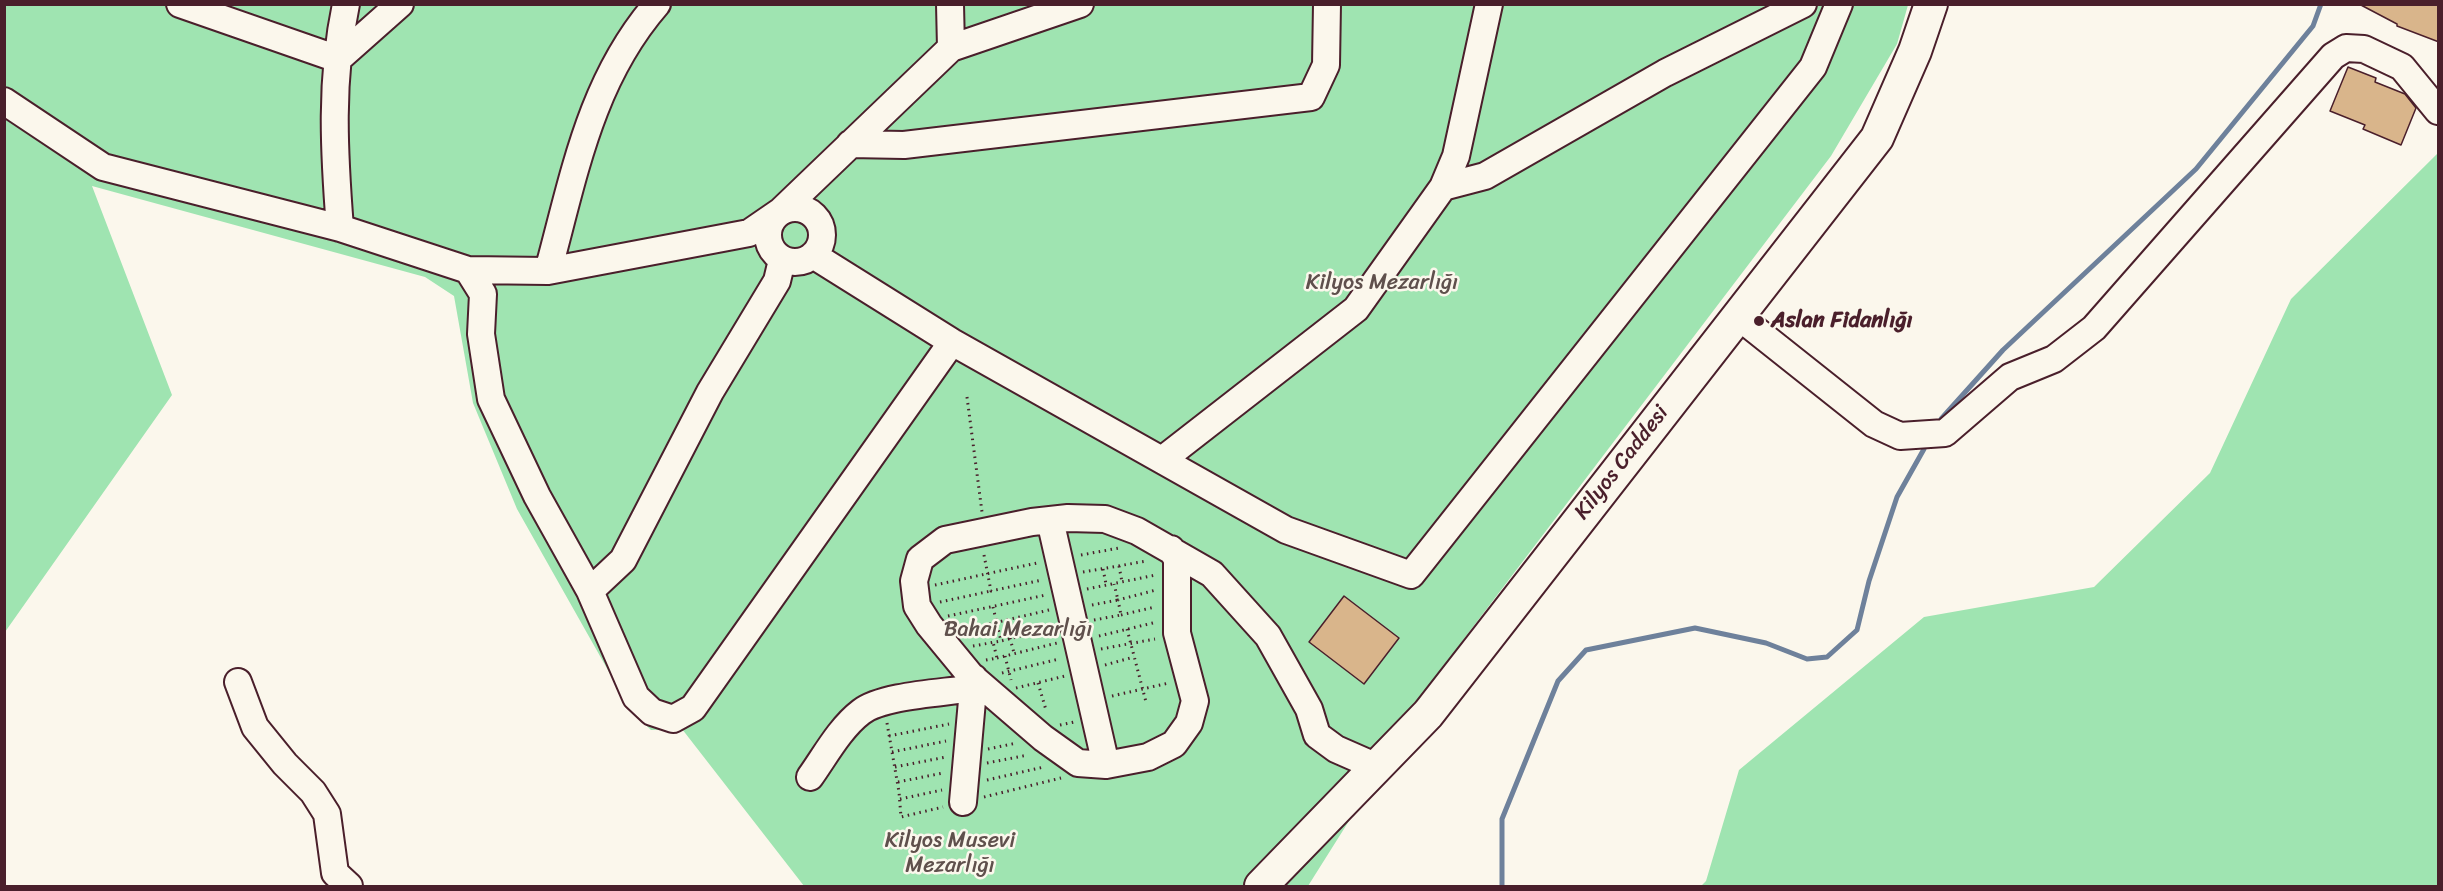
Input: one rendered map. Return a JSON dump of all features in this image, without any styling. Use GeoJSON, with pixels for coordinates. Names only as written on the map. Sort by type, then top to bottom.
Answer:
{"type":"FeatureCollection","features":[{"type":"Feature","properties":{"kind":"main road","name":"Kilyos Caddesi"},"geometry":{"type":"LineString","coordinates":[[1261,886],[1428,714],[1877,138],[1915,51],[1931,4]]}},
{"type":"Feature","properties":{"kind":"street"},"geometry":{"type":"LineString","coordinates":[[180,4],[338,59]]}},
{"type":"Feature","properties":{"kind":"street"},"geometry":{"type":"LineString","coordinates":[[340,228],[333,139],[339,40],[346,4]]}},
{"type":"Feature","properties":{"kind":"street"},"geometry":{"type":"LineString","coordinates":[[338,59],[400,4]]}},
{"type":"Feature","properties":{"kind":"street"},"geometry":{"type":"LineString","coordinates":[[548,271],[588,125],[609,75],[635,29],[657,4]]}},
{"type":"Feature","properties":{"kind":"street"},"geometry":{"type":"LineString","coordinates":[[950,4],[951,48]]}},
{"type":"Feature","properties":{"kind":"street"},"geometry":{"type":"LineString","coordinates":[[4,101],[103,167],[340,228],[468,270],[548,271],[749,232],[781,211],[792,208],[809,212],[816,218],[822,235],[820,245],[813,255],[802,262],[794,263],[782,260],[772,253],[767,233],[770,224],[781,211],[951,48],[1080,4]]}},
{"type":"Feature","properties":{"kind":"street"},"geometry":{"type":"LineString","coordinates":[[850,144],[904,145],[1311,97],[1326,65],[1327,4]]}},
{"type":"Feature","properties":{"kind":"street"},"geometry":{"type":"LineString","coordinates":[[1162,460],[1356,309],[1443,187],[1456,156],[1489,4]]}},
{"type":"Feature","properties":{"kind":"street"},"geometry":{"type":"LineString","coordinates":[[1443,187],[1485,176],[1665,73],[1803,4]]}},
{"type":"Feature","properties":{"kind":"street"},"geometry":{"type":"LineString","coordinates":[[813,255],[952,342],[1286,530],[1411,575],[1813,67],[1839,4]]}},
{"type":"Feature","properties":{"kind":"street"},"geometry":{"type":"LineString","coordinates":[[1738,316],[1874,424],[1900,436],[1945,433],[2010,377],[2054,359],[2094,328],[2333,56],[2346,48],[2364,49],[2402,67],[2439,111]]}},
{"type":"Feature","properties":{"kind":"street"},"geometry":{"type":"LineString","coordinates":[[590,591],[622,560],[710,392],[777,281],[782,260]]}},
{"type":"Feature","properties":{"kind":"street"},"geometry":{"type":"LineString","coordinates":[[468,270],[483,294],[481,334],[491,399],[537,496],[590,591],[636,697],[652,712],[673,719],[693,708],[952,342]]}},
{"type":"Feature","properties":{"kind":"street"},"geometry":{"type":"LineString","coordinates":[[1105,519],[1137,531],[1171,568],[1177,633],[1195,701],[1189,723],[1174,744],[1148,757],[1106,765],[1078,763],[974,683],[924,613],[914,581],[920,559],[945,540],[1041,521],[1105,519]]}},
{"type":"Feature","properties":{"kind":"street"},"geometry":{"type":"LineString","coordinates":[[1041,521],[1106,765]]}},
{"type":"Feature","properties":{"kind":"street"},"geometry":{"type":"LineString","coordinates":[[1171,568],[1212,574],[1268,636],[1309,709],[1317,735],[1336,749],[1377,767]]}},
{"type":"Feature","properties":{"kind":"street"},"geometry":{"type":"LineString","coordinates":[[238,681],[255,728],[285,764],[313,792],[327,814],[335,873],[349,886]]}},
{"type":"Feature","properties":{"kind":"street"},"geometry":{"type":"LineString","coordinates":[[963,802],[974,683]]}},
{"type":"Feature","properties":{"kind":"street"},"geometry":{"type":"LineString","coordinates":[[810,777],[840,735],[862,712],[887,701],[974,683]]}},
{"type":"Feature","properties":{"kind":"path"},"geometry":{"type":"LineString","coordinates":[[967,397],[991,591]]}},
{"type":"Feature","properties":{"kind":"path"},"geometry":{"type":"LineString","coordinates":[[924,613],[991,591],[1042,580],[1039,563],[1041,521]]}},
{"type":"Feature","properties":{"kind":"path"},"geometry":{"type":"LineString","coordinates":[[924,613],[987,573],[1039,563]]}},
{"type":"Feature","properties":{"kind":"path"},"geometry":{"type":"LineString","coordinates":[[1119,566],[1122,582]]}},
{"type":"Feature","properties":{"kind":"path"},"geometry":{"type":"LineString","coordinates":[[1083,572],[1119,566],[1171,568]]}},
{"type":"Feature","properties":{"kind":"path"},"geometry":{"type":"LineString","coordinates":[[1103,568],[1106,585]]}},
{"type":"Feature","properties":{"kind":"path"},"geometry":{"type":"LineString","coordinates":[[1087,589],[1158,575],[1171,568]]}},
{"type":"Feature","properties":{"kind":"path"},"geometry":{"type":"LineString","coordinates":[[1160,598],[1171,568]]}},
{"type":"Feature","properties":{"kind":"path"},"geometry":{"type":"LineString","coordinates":[[1091,605],[1118,600],[1171,568]]}},
{"type":"Feature","properties":{"kind":"path"},"geometry":{"type":"LineString","coordinates":[[1114,584],[1121,615]]}},
{"type":"Feature","properties":{"kind":"path"},"geometry":{"type":"LineString","coordinates":[[924,613],[993,606],[1046,595]]}},
{"type":"Feature","properties":{"kind":"path"},"geometry":{"type":"LineString","coordinates":[[993,606],[1001,641],[1053,627]]}},
{"type":"Feature","properties":{"kind":"path"},"geometry":{"type":"LineString","coordinates":[[1095,620],[1160,606]]}},
{"type":"Feature","properties":{"kind":"path"},"geometry":{"type":"LineString","coordinates":[[924,613],[997,623],[1049,610]]}},
{"type":"Feature","properties":{"kind":"path"},"geometry":{"type":"LineString","coordinates":[[1098,636],[1161,621]]}},
{"type":"Feature","properties":{"kind":"path"},"geometry":{"type":"LineString","coordinates":[[1127,629],[1146,702]]}},
{"type":"Feature","properties":{"kind":"path"},"geometry":{"type":"LineString","coordinates":[[1101,649],[1165,637]]}},
{"type":"Feature","properties":{"kind":"path"},"geometry":{"type":"LineString","coordinates":[[1010,638],[1014,653]]}},
{"type":"Feature","properties":{"kind":"path"},"geometry":{"type":"LineString","coordinates":[[997,658],[1057,643]]}},
{"type":"Feature","properties":{"kind":"path"},"geometry":{"type":"LineString","coordinates":[[1005,656],[1013,689],[1065,676]]}},
{"type":"Feature","properties":{"kind":"path"},"geometry":{"type":"LineString","coordinates":[[1105,665],[1134,657]]}},
{"type":"Feature","properties":{"kind":"path"},"geometry":{"type":"LineString","coordinates":[[974,683],[1008,671],[1061,658]]}},
{"type":"Feature","properties":{"kind":"path"},"geometry":{"type":"LineString","coordinates":[[1112,696],[1173,681]]}},
{"type":"Feature","properties":{"kind":"path"},"geometry":{"type":"LineString","coordinates":[[1038,683],[1047,716]]}},
{"type":"Feature","properties":{"kind":"path"},"geometry":{"type":"LineString","coordinates":[[889,736],[970,721]]}},
{"type":"Feature","properties":{"kind":"path"},"geometry":{"type":"LineString","coordinates":[[1050,727],[1076,721]]}},
{"type":"Feature","properties":{"kind":"green space","name":"Kilyos Mezarlığı"},"geometry":{"type":"Polygon","coordinates":[[[5,5],[1908,5],[1897,44],[1831,156],[1463,640],[1308,886],[804,886],[682,729],[651,730],[631,711],[517,509],[473,403],[454,296],[425,277],[92,186],[172,395],[5,632],[5,5]]]}},
{"type":"Feature","properties":{"kind":"green space"},"geometry":{"type":"Polygon","coordinates":[[[2437,154],[2438,886],[1701,886],[1706,881],[1739,770],[1924,617],[2094,587],[2210,473],[2291,299],[2437,154]]]}},
{"type":"Feature","properties":{"kind":"building"},"geometry":{"type":"Polygon","coordinates":[[[2359,4],[2439,4],[2439,42],[2397,26],[2359,4]]]}},
{"type":"Feature","properties":{"kind":"building"},"geometry":{"type":"Polygon","coordinates":[[[2348,67],[2376,78],[2375,82],[2405,94],[2416,108],[2401,145],[2363,129],[2365,125],[2330,111],[2348,67]]]}},
{"type":"Feature","properties":{"kind":"building"},"geometry":{"type":"Polygon","coordinates":[[[1344,596],[1399,638],[1364,684],[1309,642],[1344,596]]]}},
{"type":"Feature","properties":{"kind":"waterway"},"geometry":{"type":"LineString","coordinates":[[1941,419],[2003,350],[2196,169],[2313,26],[2321,4]]}},
{"type":"Feature","properties":{"kind":"waterway"},"geometry":{"type":"LineString","coordinates":[[1502,886],[1502,819],[1558,681],[1586,650],[1695,628],[1766,643],[1807,659],[1827,657],[1857,630],[1869,581],[1897,497],[1924,449]]}},
{"type":"Feature","properties":{"kind":"place","name":"Aslan Fidanlığı"},"geometry":{"type":"Point","coordinates":[1759,321]}},
{"type":"Feature","properties":{"kind":"park label","name":"Bahai Mezarlığı"},"geometry":{"type":"Point","coordinates":[1018,630]}},
{"type":"Feature","properties":{"kind":"park label","name":"Kilyos Musevi Mezarlığı"},"geometry":{"type":"Point","coordinates":[950,854]}}]}
